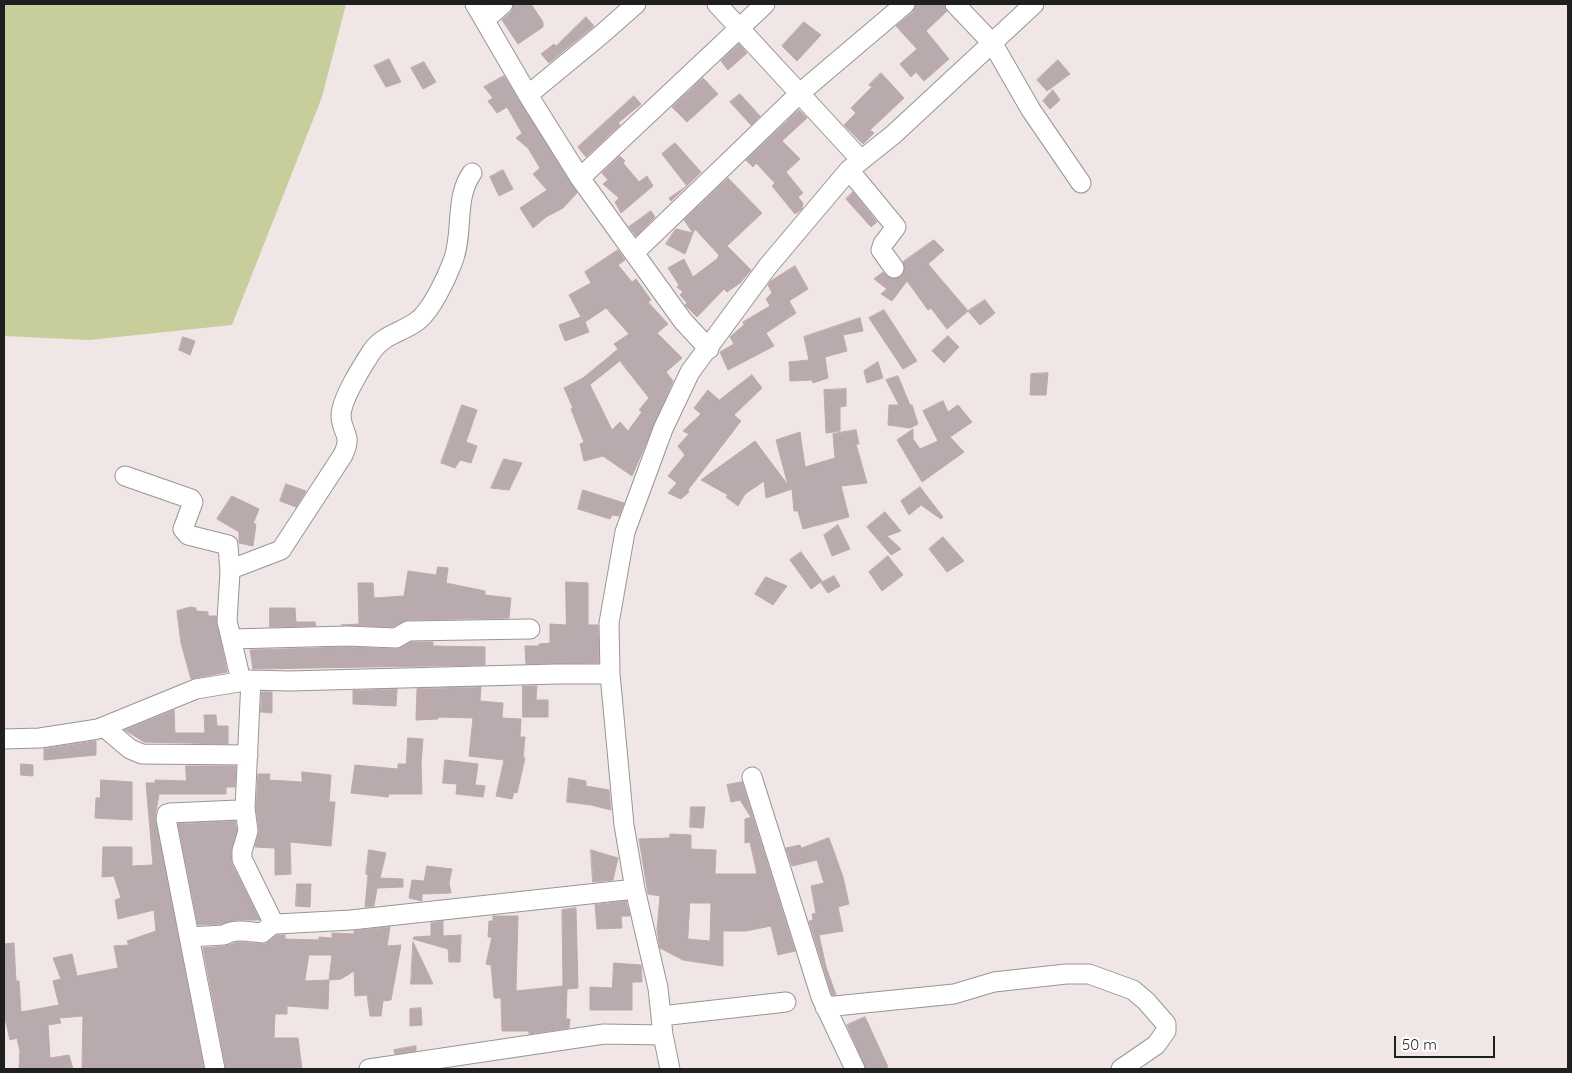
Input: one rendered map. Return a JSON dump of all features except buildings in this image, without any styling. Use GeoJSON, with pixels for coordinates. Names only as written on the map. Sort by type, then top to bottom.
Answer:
{"type":"FeatureCollection","features":[{"type":"Feature","properties":{"kind":"street"},"geometry":{"type":"LineString","coordinates":[[475,4],[528,95],[580,178],[683,321],[709,349]]}},
{"type":"Feature","properties":{"kind":"street"},"geometry":{"type":"LineString","coordinates":[[485,20],[503,4]]}},
{"type":"Feature","properties":{"kind":"street"},"geometry":{"type":"LineString","coordinates":[[528,95],[636,4]]}},
{"type":"Feature","properties":{"kind":"street"},"geometry":{"type":"LineString","coordinates":[[717,4],[800,93],[855,165],[896,227],[883,244],[881,250],[894,268]]}},
{"type":"Feature","properties":{"kind":"street"},"geometry":{"type":"LineString","coordinates":[[580,178],[765,4]]}},
{"type":"Feature","properties":{"kind":"street"},"geometry":{"type":"LineString","coordinates":[[634,253],[800,93],[905,4]]}},
{"type":"Feature","properties":{"kind":"street"},"geometry":{"type":"LineString","coordinates":[[955,4],[993,44],[1031,110],[1081,183]]}},
{"type":"Feature","properties":{"kind":"street"},"geometry":{"type":"LineString","coordinates":[[670,1069],[662,1035],[658,988],[635,889],[624,825],[610,674],[609,623],[624,532],[667,421],[690,372],[709,349],[768,266],[855,165],[894,134],[1034,4]]}},
{"type":"Feature","properties":{"kind":"street"},"geometry":{"type":"LineString","coordinates":[[230,572],[234,568],[282,550],[343,455],[348,445],[341,415],[346,398],[379,343],[416,323],[429,307],[453,261],[459,239],[462,191],[472,174]]}},
{"type":"Feature","properties":{"kind":"street"},"geometry":{"type":"LineString","coordinates":[[125,476],[191,499],[193,502],[183,529],[188,535],[228,544],[230,572],[227,621],[231,640],[246,681],[248,755],[245,808],[248,831],[242,851],[242,859],[274,923],[283,925],[351,920],[635,889]]}},
{"type":"Feature","properties":{"kind":"street"},"geometry":{"type":"LineString","coordinates":[[231,640],[319,636],[396,638],[408,631],[530,629]]}},
{"type":"Feature","properties":{"kind":"street"},"geometry":{"type":"LineString","coordinates":[[4,739],[40,738],[104,727],[196,689],[246,681],[610,674]]}},
{"type":"Feature","properties":{"kind":"street"},"geometry":{"type":"LineString","coordinates":[[104,727],[130,749],[142,754],[248,755]]}},
{"type":"Feature","properties":{"kind":"street"},"geometry":{"type":"LineString","coordinates":[[752,777],[787,893],[825,1007],[855,1069]]}},
{"type":"Feature","properties":{"kind":"street"},"geometry":{"type":"LineString","coordinates":[[215,1069],[166,816],[170,813],[238,810],[245,808]]}},
{"type":"Feature","properties":{"kind":"street"},"geometry":{"type":"LineString","coordinates":[[190,937],[224,935],[228,932],[244,931],[262,933],[274,923]]}},
{"type":"Feature","properties":{"kind":"street"},"geometry":{"type":"LineString","coordinates":[[825,1007],[954,994],[994,982],[1066,974],[1089,974],[1133,990],[1146,1001],[1166,1024],[1166,1031],[1156,1046],[1121,1069]]}},
{"type":"Feature","properties":{"kind":"street"},"geometry":{"type":"LineString","coordinates":[[661,1016],[786,1002]]}},
{"type":"Feature","properties":{"kind":"street"},"geometry":{"type":"LineString","coordinates":[[369,1069],[408,1066],[604,1034],[662,1035]]}},
{"type":"Feature","properties":{"kind":"green space"},"geometry":{"type":"Polygon","coordinates":[[[4,4],[346,4],[322,97],[232,325],[89,340],[4,336],[4,4]]]}}]}
